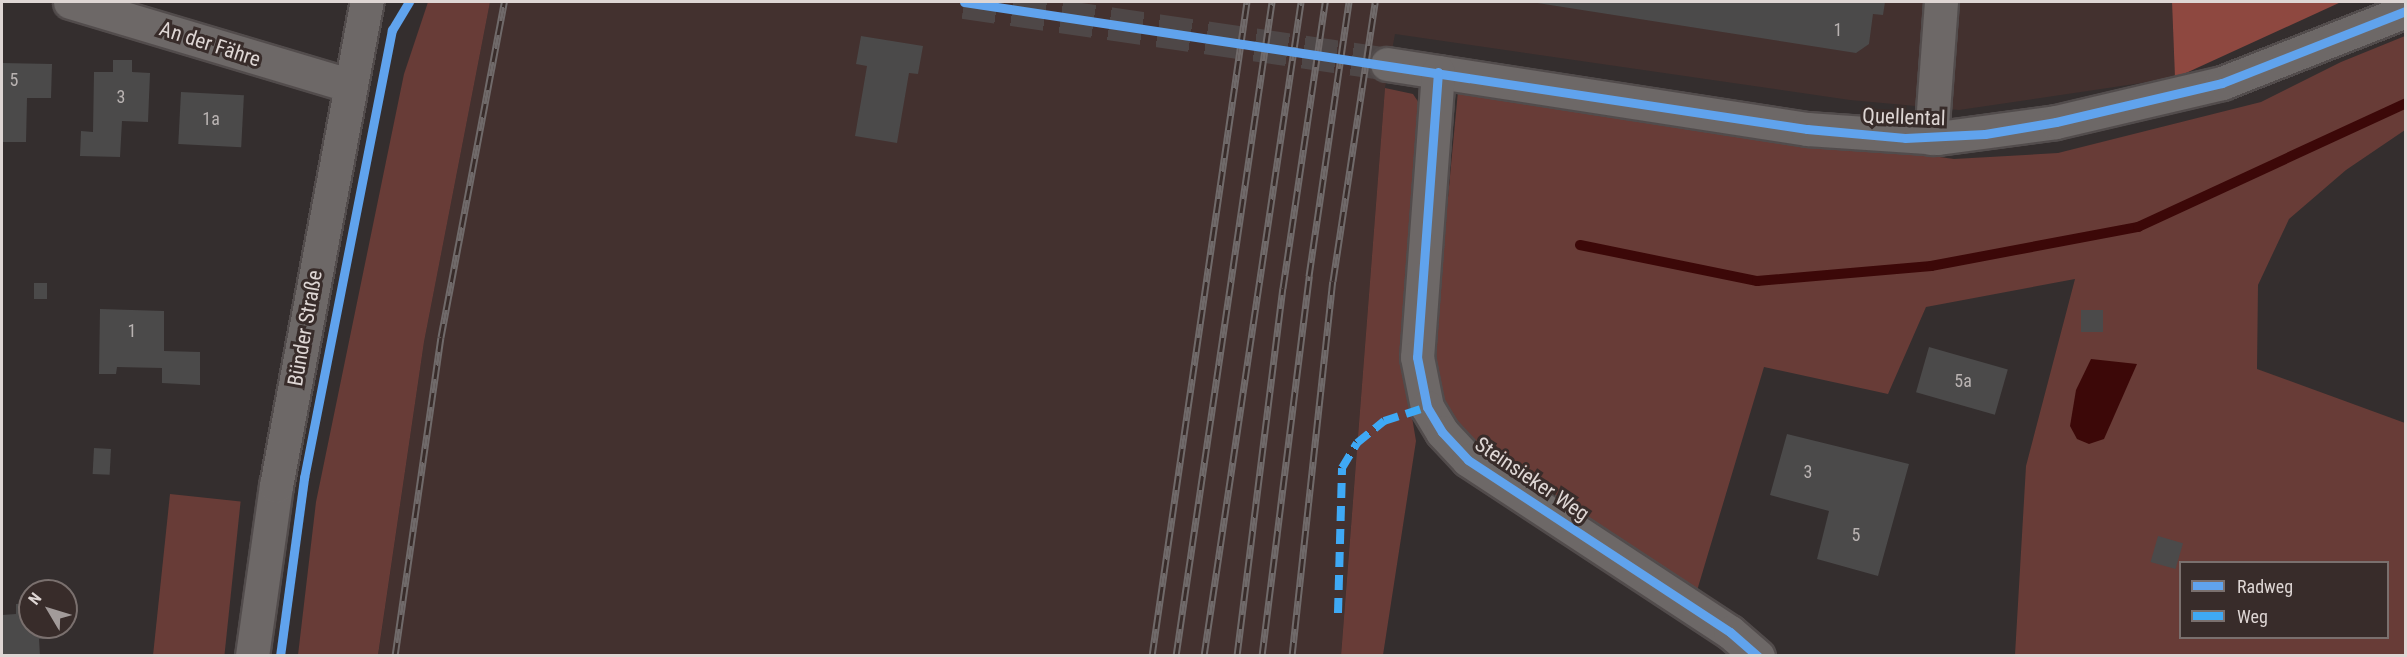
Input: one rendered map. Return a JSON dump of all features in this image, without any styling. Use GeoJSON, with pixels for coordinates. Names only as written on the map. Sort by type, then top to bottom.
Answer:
{"type":"FeatureCollection","features":[{"type":"Feature","properties":{"kind":"street","name":"An der Fähre"},"geometry":{"type":"LineString","coordinates":[[70,2],[349,85]]}},
{"type":"Feature","properties":{"kind":"street","name":"Bünder Straße"},"geometry":{"type":"LineString","coordinates":[[252,656],[276,486],[349,85],[367,2]]}},
{"type":"Feature","properties":{"kind":"street"},"geometry":{"type":"LineString","coordinates":[[1931,138],[1941,2]]}},
{"type":"Feature","properties":{"kind":"street","name":"Quellental"},"geometry":{"type":"LineString","coordinates":[[1387,64],[1807,129],[1931,138],[2056,122],[2222,83],[2406,11]]}},
{"type":"Feature","properties":{"kind":"street","name":"Steinsieker Weg"},"geometry":{"type":"LineString","coordinates":[[1438,72],[1418,357],[1427,407],[1442,432],[1468,460],[1730,632],[1758,656]]}},
{"type":"Feature","properties":{"kind":"shaded area"},"geometry":{"type":"Polygon","coordinates":[[[428,2],[490,2],[424,342],[378,655],[298,655],[316,502],[404,74],[428,2]]]}},
{"type":"Feature","properties":{"kind":"shaded area"},"geometry":{"type":"Polygon","coordinates":[[[490,2],[2172,2],[2175,78],[1959,110],[1850,100],[1395,34],[1385,88],[1341,655],[378,656],[424,342],[490,2]]]}},
{"type":"Feature","properties":{"kind":"shaded area"},"geometry":{"type":"Polygon","coordinates":[[[2172,2],[2341,2],[2175,78],[2172,2]]]}},
{"type":"Feature","properties":{"kind":"shaded area"},"geometry":{"type":"Polygon","coordinates":[[[2405,36],[2405,130],[2346,170],[2289,219],[2258,285],[2257,369],[2405,423],[2404,655],[2015,655],[2026,466],[2075,279],[1926,307],[1888,394],[1764,367],[1696,594],[1486,457],[1453,420],[1432,368],[1458,91],[1954,159],[2058,153],[2261,102],[2341,62],[2405,36]]]}},
{"type":"Feature","properties":{"kind":"shaded area"},"geometry":{"type":"Polygon","coordinates":[[[1385,88],[1413,94],[1423,109],[1405,375],[1416,441],[1383,655],[1341,656],[1385,88]]]}},
{"type":"Feature","properties":{"kind":"shaded area"},"geometry":{"type":"Polygon","coordinates":[[[2091,359],[2137,364],[2104,439],[2089,444],[2077,439],[2070,426],[2076,390],[2091,359]]]}},
{"type":"Feature","properties":{"kind":"shaded area"},"geometry":{"type":"Polygon","coordinates":[[[170,494],[241,501],[224,656],[153,655],[170,494]]]}},
{"type":"Feature","properties":{"kind":"building"},"geometry":{"type":"Polygon","coordinates":[[[1531,2],[1885,2],[1883,15],[1873,14],[1869,44],[1856,53],[1531,2]]]}},
{"type":"Feature","properties":{"kind":"building"},"geometry":{"type":"Polygon","coordinates":[[[861,36],[923,46],[918,74],[909,73],[897,143],[855,136],[867,66],[856,64],[861,36]]]}},
{"type":"Feature","properties":{"kind":"building"},"geometry":{"type":"Polygon","coordinates":[[[113,60],[132,60],[132,72],[150,73],[148,122],[122,121],[120,157],[80,156],[81,131],[93,132],[94,72],[113,72],[113,60]]]}},
{"type":"Feature","properties":{"kind":"building"},"geometry":{"type":"Polygon","coordinates":[[[2,63],[52,64],[51,98],[27,98],[26,142],[2,142],[2,63]]]}},
{"type":"Feature","properties":{"kind":"building"},"geometry":{"type":"Polygon","coordinates":[[[181,92],[244,95],[241,147],[178,144],[181,92]]]}},
{"type":"Feature","properties":{"kind":"building"},"geometry":{"type":"Polygon","coordinates":[[[34,283],[47,283],[47,299],[34,299],[34,283]]]}},
{"type":"Feature","properties":{"kind":"building"},"geometry":{"type":"Polygon","coordinates":[[[100,309],[164,311],[164,351],[200,352],[200,385],[162,383],[162,368],[117,367],[116,374],[99,374],[100,309]]]}},
{"type":"Feature","properties":{"kind":"building"},"geometry":{"type":"Polygon","coordinates":[[[2081,310],[2103,310],[2103,332],[2081,332],[2081,310]]]}},
{"type":"Feature","properties":{"kind":"building"},"geometry":{"type":"Polygon","coordinates":[[[1929,347],[2008,370],[1995,415],[1916,392],[1929,347]]]}},
{"type":"Feature","properties":{"kind":"building"},"geometry":{"type":"Polygon","coordinates":[[[1787,434],[1909,464],[1878,576],[1817,559],[1829,511],[1770,495],[1787,434]]]}},
{"type":"Feature","properties":{"kind":"building"},"geometry":{"type":"Polygon","coordinates":[[[94,448],[111,449],[110,475],[93,474],[94,448]]]}},
{"type":"Feature","properties":{"kind":"building"},"geometry":{"type":"Polygon","coordinates":[[[2158,536],[2183,543],[2176,569],[2151,562],[2158,536]]]}},
{"type":"Feature","properties":{"kind":"building"},"geometry":{"type":"Polygon","coordinates":[[[16,604],[18,604],[18,639],[39,639],[40,656],[2,656],[2,615],[16,614],[16,604]]]}},
{"type":"Feature","properties":{"kind":"waterway"},"geometry":{"type":"LineString","coordinates":[[1580,245],[1757,281],[1931,266],[2138,227],[2406,103]]}},
{"type":"Feature","properties":{"kind":"tunnel"},"geometry":{"type":"LineString","coordinates":[[964,2],[1387,64]]}},
{"type":"Feature","properties":{"kind":"railway"},"geometry":{"type":"LineString","coordinates":[[395,656],[441,337],[504,2]]}},
{"type":"Feature","properties":{"kind":"railway"},"geometry":{"type":"LineString","coordinates":[[1152,656],[1247,2]]}},
{"type":"Feature","properties":{"kind":"railway"},"geometry":{"type":"LineString","coordinates":[[1176,656],[1272,2]]}},
{"type":"Feature","properties":{"kind":"railway"},"geometry":{"type":"LineString","coordinates":[[1204,656],[1301,2]]}},
{"type":"Feature","properties":{"kind":"railway"},"geometry":{"type":"LineString","coordinates":[[1237,656],[1283,288],[1325,2]]}},
{"type":"Feature","properties":{"kind":"railway"},"geometry":{"type":"LineString","coordinates":[[1262,656],[1309,276],[1349,2]]}},
{"type":"Feature","properties":{"kind":"railway"},"geometry":{"type":"LineString","coordinates":[[1292,656],[1333,281],[1375,2]]}},
{"type":"Feature","properties":{"kind":"marked path"},"geometry":{"type":"LineString","coordinates":[[1338,613],[1342,468],[1357,443],[1384,421],[1427,407]]}},
{"type":"Feature","properties":{"kind":"cycle path"},"geometry":{"type":"LineString","coordinates":[[280,656],[304,478],[392,30],[409,2]]}},
{"type":"Feature","properties":{"kind":"cycle path"},"geometry":{"type":"LineString","coordinates":[[964,2],[1807,129],[1905,138],[1985,134],[2056,122],[2222,83],[2406,11]]}},
{"type":"Feature","properties":{"kind":"cycle path"},"geometry":{"type":"LineString","coordinates":[[1438,72],[1417,357],[1427,407],[1442,432],[1468,460],[1730,632],[1758,656]]}}]}
